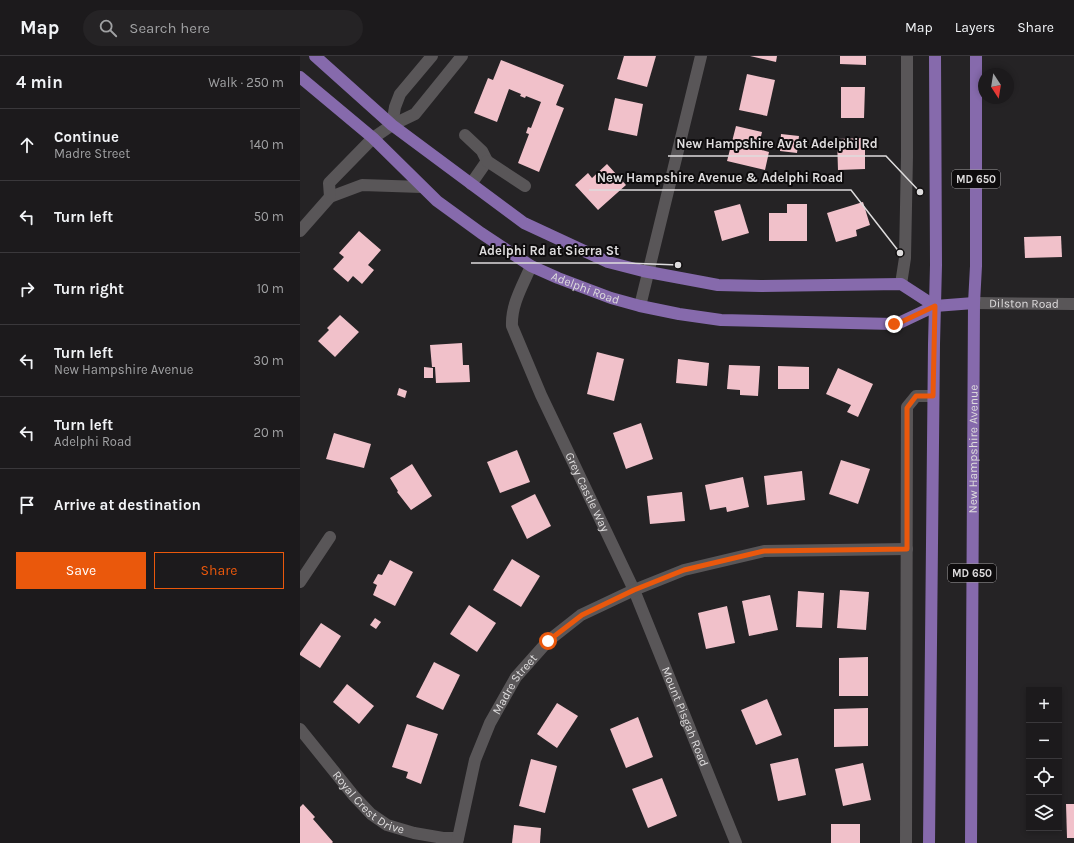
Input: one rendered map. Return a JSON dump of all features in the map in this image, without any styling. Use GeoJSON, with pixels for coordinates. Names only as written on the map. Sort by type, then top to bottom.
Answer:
{"type":"FeatureCollection","features":[{"type":"Feature","properties":{"kind":"main road"},"geometry":{"type":"LineString","coordinates":[[315,56],[392,125],[524,223],[608,262],[648,272],[718,285],[768,286],[901,284],[935,306]]}},
{"type":"Feature","properties":{"kind":"main road","name":"MD 650"},"geometry":{"type":"LineString","coordinates":[[929,843],[933,396],[936,265],[935,56]]}},
{"type":"Feature","properties":{"kind":"main road","name":"New Hampshire Avenue"},"geometry":{"type":"LineString","coordinates":[[971,843],[974,303],[976,266],[976,56]]}},
{"type":"Feature","properties":{"kind":"main road","name":"Adelphi Road"},"geometry":{"type":"LineString","coordinates":[[300,77],[373,138],[437,201],[481,233],[531,266],[611,298],[679,314],[721,320],[894,324],[897,324],[935,306],[974,303]]}},
{"type":"Feature","properties":{"kind":"street"},"geometry":{"type":"LineString","coordinates":[[392,125],[395,107],[400,94],[432,56]]}},
{"type":"Feature","properties":{"kind":"street"},"geometry":{"type":"LineString","coordinates":[[330,196],[329,183],[373,138],[392,125],[415,114],[462,56]]}},
{"type":"Feature","properties":{"kind":"street"},"geometry":{"type":"LineString","coordinates":[[640,306],[701,56]]}},
{"type":"Feature","properties":{"kind":"street"},"geometry":{"type":"LineString","coordinates":[[901,284],[905,258],[907,56]]}},
{"type":"Feature","properties":{"kind":"street"},"geometry":{"type":"LineString","coordinates":[[465,135],[482,151],[487,161],[525,186]]}},
{"type":"Feature","properties":{"kind":"street"},"geometry":{"type":"LineString","coordinates":[[471,184],[487,161]]}},
{"type":"Feature","properties":{"kind":"street"},"geometry":{"type":"LineString","coordinates":[[300,231],[330,196],[362,185],[422,187]]}},
{"type":"Feature","properties":{"kind":"street","name":"Grey Castle Way"},"geometry":{"type":"LineString","coordinates":[[531,266],[516,301],[512,316],[512,326],[541,395],[634,590]]}},
{"type":"Feature","properties":{"kind":"street","name":"Dilston Road"},"geometry":{"type":"LineString","coordinates":[[974,303],[1074,304]]}},
{"type":"Feature","properties":{"kind":"street"},"geometry":{"type":"LineString","coordinates":[[906,843],[907,408],[916,396],[933,396]]}},
{"type":"Feature","properties":{"kind":"street"},"geometry":{"type":"LineString","coordinates":[[300,582],[330,537]]}},
{"type":"Feature","properties":{"kind":"street","name":"Madre Street"},"geometry":{"type":"LineString","coordinates":[[458,841],[475,760],[490,722],[516,677],[548,641],[582,615],[634,590],[684,570],[764,551],[907,549]]}},
{"type":"Feature","properties":{"kind":"street","name":"Mount Pisgah Road"},"geometry":{"type":"LineString","coordinates":[[634,590],[736,843]]}},
{"type":"Feature","properties":{"kind":"street","name":"Royal Crest Drive"},"geometry":{"type":"LineString","coordinates":[[300,729],[354,796],[371,814],[387,826],[458,841]]}},
{"type":"Feature","properties":{"kind":"building"},"geometry":{"type":"Polygon","coordinates":[[[624,56],[656,56],[647,87],[617,79],[624,56]]]}},
{"type":"Feature","properties":{"kind":"building"},"geometry":{"type":"Polygon","coordinates":[[[750,56],[777,56],[776,62],[750,56]]]}},
{"type":"Feature","properties":{"kind":"building"},"geometry":{"type":"Polygon","coordinates":[[[840,56],[866,56],[866,65],[840,64],[840,56]]]}},
{"type":"Feature","properties":{"kind":"building"},"geometry":{"type":"Polygon","coordinates":[[[501,60],[564,85],[556,105],[564,108],[539,172],[518,163],[529,134],[526,133],[528,127],[531,128],[541,102],[526,96],[525,98],[520,96],[521,94],[509,89],[497,122],[474,113],[488,78],[493,80],[501,60]]]}},
{"type":"Feature","properties":{"kind":"building"},"geometry":{"type":"Polygon","coordinates":[[[747,74],[775,80],[767,116],[739,110],[747,74]]]}},
{"type":"Feature","properties":{"kind":"building"},"geometry":{"type":"Polygon","coordinates":[[[841,87],[865,87],[864,118],[841,118],[841,87]]]}},
{"type":"Feature","properties":{"kind":"building"},"geometry":{"type":"Polygon","coordinates":[[[615,98],[643,104],[637,136],[608,130],[615,98]]]}},
{"type":"Feature","properties":{"kind":"building"},"geometry":{"type":"Polygon","coordinates":[[[736,126],[762,132],[758,149],[769,152],[765,170],[727,161],[736,126]]]}},
{"type":"Feature","properties":{"kind":"building"},"geometry":{"type":"Polygon","coordinates":[[[781,134],[799,136],[797,153],[780,151],[781,134]]]}},
{"type":"Feature","properties":{"kind":"building"},"geometry":{"type":"Polygon","coordinates":[[[865,138],[865,169],[838,170],[837,139],[865,138]]]}},
{"type":"Feature","properties":{"kind":"building"},"geometry":{"type":"Polygon","coordinates":[[[607,164],[626,185],[598,210],[575,185],[588,173],[592,178],[607,164]]]}},
{"type":"Feature","properties":{"kind":"building"},"geometry":{"type":"Polygon","coordinates":[[[863,202],[870,225],[856,230],[857,236],[836,242],[827,213],[863,202]]]}},
{"type":"Feature","properties":{"kind":"building"},"geometry":{"type":"Polygon","coordinates":[[[740,204],[749,233],[722,241],[714,211],[740,204]]]}},
{"type":"Feature","properties":{"kind":"building"},"geometry":{"type":"Polygon","coordinates":[[[787,204],[807,204],[807,241],[769,241],[769,213],[787,213],[787,204]]]}},
{"type":"Feature","properties":{"kind":"building"},"geometry":{"type":"Polygon","coordinates":[[[359,231],[381,250],[368,265],[374,270],[362,284],[353,276],[348,282],[333,269],[344,257],[339,253],[359,231]]]}},
{"type":"Feature","properties":{"kind":"building"},"geometry":{"type":"Polygon","coordinates":[[[1061,236],[1062,257],[1025,258],[1024,237],[1061,236]]]}},
{"type":"Feature","properties":{"kind":"building"},"geometry":{"type":"Polygon","coordinates":[[[340,315],[359,332],[335,357],[318,341],[329,330],[327,328],[340,315]]]}},
{"type":"Feature","properties":{"kind":"building"},"geometry":{"type":"Polygon","coordinates":[[[462,343],[463,365],[469,365],[470,382],[436,383],[435,367],[432,367],[430,345],[462,343]]]}},
{"type":"Feature","properties":{"kind":"building"},"geometry":{"type":"Polygon","coordinates":[[[597,352],[624,359],[614,401],[587,394],[597,352]]]}},
{"type":"Feature","properties":{"kind":"building"},"geometry":{"type":"Polygon","coordinates":[[[678,359],[709,363],[707,386],[676,383],[678,359]]]}},
{"type":"Feature","properties":{"kind":"building"},"geometry":{"type":"Polygon","coordinates":[[[729,365],[760,366],[758,396],[740,395],[740,390],[727,389],[729,365]]]}},
{"type":"Feature","properties":{"kind":"building"},"geometry":{"type":"Polygon","coordinates":[[[778,366],[809,367],[809,389],[778,389],[778,366]]]}},
{"type":"Feature","properties":{"kind":"building"},"geometry":{"type":"Polygon","coordinates":[[[424,367],[433,368],[433,378],[424,378],[424,367]]]}},
{"type":"Feature","properties":{"kind":"building"},"geometry":{"type":"Polygon","coordinates":[[[838,368],[873,384],[858,417],[847,412],[851,405],[826,394],[838,368]]]}},
{"type":"Feature","properties":{"kind":"building"},"geometry":{"type":"Polygon","coordinates":[[[399,388],[407,391],[405,398],[397,395],[399,388]]]}},
{"type":"Feature","properties":{"kind":"building"},"geometry":{"type":"Polygon","coordinates":[[[641,423],[653,459],[626,469],[613,433],[641,423]]]}},
{"type":"Feature","properties":{"kind":"building"},"geometry":{"type":"Polygon","coordinates":[[[334,433],[371,444],[364,468],[326,459],[334,433]]]}},
{"type":"Feature","properties":{"kind":"building"},"geometry":{"type":"Polygon","coordinates":[[[517,450],[530,482],[500,493],[487,462],[517,450]]]}},
{"type":"Feature","properties":{"kind":"building"},"geometry":{"type":"Polygon","coordinates":[[[841,460],[870,469],[858,504],[829,494],[841,460]]]}},
{"type":"Feature","properties":{"kind":"building"},"geometry":{"type":"Polygon","coordinates":[[[412,464],[432,496],[411,510],[397,492],[398,491],[390,478],[412,464]]]}},
{"type":"Feature","properties":{"kind":"building"},"geometry":{"type":"Polygon","coordinates":[[[802,471],[805,500],[767,505],[764,476],[802,471]]]}},
{"type":"Feature","properties":{"kind":"building"},"geometry":{"type":"Polygon","coordinates":[[[743,477],[749,507],[727,512],[726,507],[710,510],[705,485],[743,477]]]}},
{"type":"Feature","properties":{"kind":"building"},"geometry":{"type":"Polygon","coordinates":[[[682,492],[685,521],[650,524],[647,496],[682,492]]]}},
{"type":"Feature","properties":{"kind":"building"},"geometry":{"type":"Polygon","coordinates":[[[535,494],[551,526],[527,539],[511,506],[535,494]]]}},
{"type":"Feature","properties":{"kind":"building"},"geometry":{"type":"Polygon","coordinates":[[[512,559],[540,576],[521,607],[493,590],[512,559]]]}},
{"type":"Feature","properties":{"kind":"building"},"geometry":{"type":"Polygon","coordinates":[[[390,560],[413,572],[395,606],[373,595],[377,585],[373,583],[378,574],[382,575],[390,560]]]}},
{"type":"Feature","properties":{"kind":"building"},"geometry":{"type":"Polygon","coordinates":[[[840,590],[869,592],[866,630],[837,628],[840,590]]]}},
{"type":"Feature","properties":{"kind":"building"},"geometry":{"type":"Polygon","coordinates":[[[798,591],[824,593],[822,628],[796,627],[798,591]]]}},
{"type":"Feature","properties":{"kind":"building"},"geometry":{"type":"Polygon","coordinates":[[[770,595],[778,630],[749,636],[742,601],[770,595]]]}},
{"type":"Feature","properties":{"kind":"building"},"geometry":{"type":"Polygon","coordinates":[[[469,605],[496,623],[477,652],[450,634],[469,605]]]}},
{"type":"Feature","properties":{"kind":"building"},"geometry":{"type":"Polygon","coordinates":[[[727,606],[735,643],[706,649],[698,613],[727,606]]]}},
{"type":"Feature","properties":{"kind":"building"},"geometry":{"type":"Polygon","coordinates":[[[375,618],[381,622],[376,629],[370,625],[375,618]]]}},
{"type":"Feature","properties":{"kind":"building"},"geometry":{"type":"Polygon","coordinates":[[[321,623],[341,636],[320,668],[300,655],[300,653],[321,623]]]}},
{"type":"Feature","properties":{"kind":"building"},"geometry":{"type":"Polygon","coordinates":[[[868,657],[868,696],[839,696],[839,658],[868,657]]]}},
{"type":"Feature","properties":{"kind":"building"},"geometry":{"type":"Polygon","coordinates":[[[434,662],[460,675],[443,710],[416,697],[434,662]]]}},
{"type":"Feature","properties":{"kind":"building"},"geometry":{"type":"Polygon","coordinates":[[[347,684],[374,706],[359,724],[333,702],[347,684]]]}},
{"type":"Feature","properties":{"kind":"building"},"geometry":{"type":"Polygon","coordinates":[[[767,699],[782,735],[756,745],[741,710],[767,699]]]}},
{"type":"Feature","properties":{"kind":"building"},"geometry":{"type":"Polygon","coordinates":[[[557,703],[578,716],[557,748],[537,734],[557,703]]]}},
{"type":"Feature","properties":{"kind":"building"},"geometry":{"type":"Polygon","coordinates":[[[868,708],[868,746],[834,747],[834,709],[868,708]]]}},
{"type":"Feature","properties":{"kind":"building"},"geometry":{"type":"Polygon","coordinates":[[[638,717],[653,757],[626,768],[610,729],[638,717]]]}},
{"type":"Feature","properties":{"kind":"building"},"geometry":{"type":"Polygon","coordinates":[[[407,724],[438,734],[421,784],[406,778],[408,772],[392,767],[407,724]]]}},
{"type":"Feature","properties":{"kind":"building"},"geometry":{"type":"Polygon","coordinates":[[[798,758],[806,795],[778,801],[770,764],[798,758]]]}},
{"type":"Feature","properties":{"kind":"building"},"geometry":{"type":"Polygon","coordinates":[[[531,759],[557,766],[545,813],[519,806],[531,759]]]}},
{"type":"Feature","properties":{"kind":"building"},"geometry":{"type":"Polygon","coordinates":[[[863,763],[871,800],[843,806],[835,769],[863,763]]]}},
{"type":"Feature","properties":{"kind":"building"},"geometry":{"type":"Polygon","coordinates":[[[662,778],[677,816],[648,828],[632,789],[662,778]]]}},
{"type":"Feature","properties":{"kind":"building"},"geometry":{"type":"Polygon","coordinates":[[[303,804],[315,817],[313,819],[333,842],[332,843],[300,843],[300,807],[303,804]]]}},
{"type":"Feature","properties":{"kind":"building"},"geometry":{"type":"Polygon","coordinates":[[[1066,804],[1074,804],[1074,838],[1067,838],[1066,804]]]}},
{"type":"Feature","properties":{"kind":"building"},"geometry":{"type":"Polygon","coordinates":[[[831,824],[860,824],[860,843],[831,843],[831,824]]]}},
{"type":"Feature","properties":{"kind":"building"},"geometry":{"type":"Polygon","coordinates":[[[514,825],[541,828],[540,843],[512,843],[514,825]]]}},
{"type":"Feature","properties":{"kind":"place","name":"New Hampshire Av at Adelphi Rd"},"geometry":{"type":"Point","coordinates":[920,192]}},
{"type":"Feature","properties":{"kind":"place","name":"New Hampshire Avenue & Adelphi Road"},"geometry":{"type":"Point","coordinates":[900,253]}},
{"type":"Feature","properties":{"kind":"place","name":"Adelphi Rd at Sierra St"},"geometry":{"type":"Point","coordinates":[678,265]}},
{"type":"Feature","properties":{"kind":"route"},"geometry":{"type":"LineString","coordinates":[[548,641],[582,615],[634,590],[684,570],[764,551],[907,549],[907,408],[916,396],[933,396],[935,306],[897,324],[894,324]]}}]}
